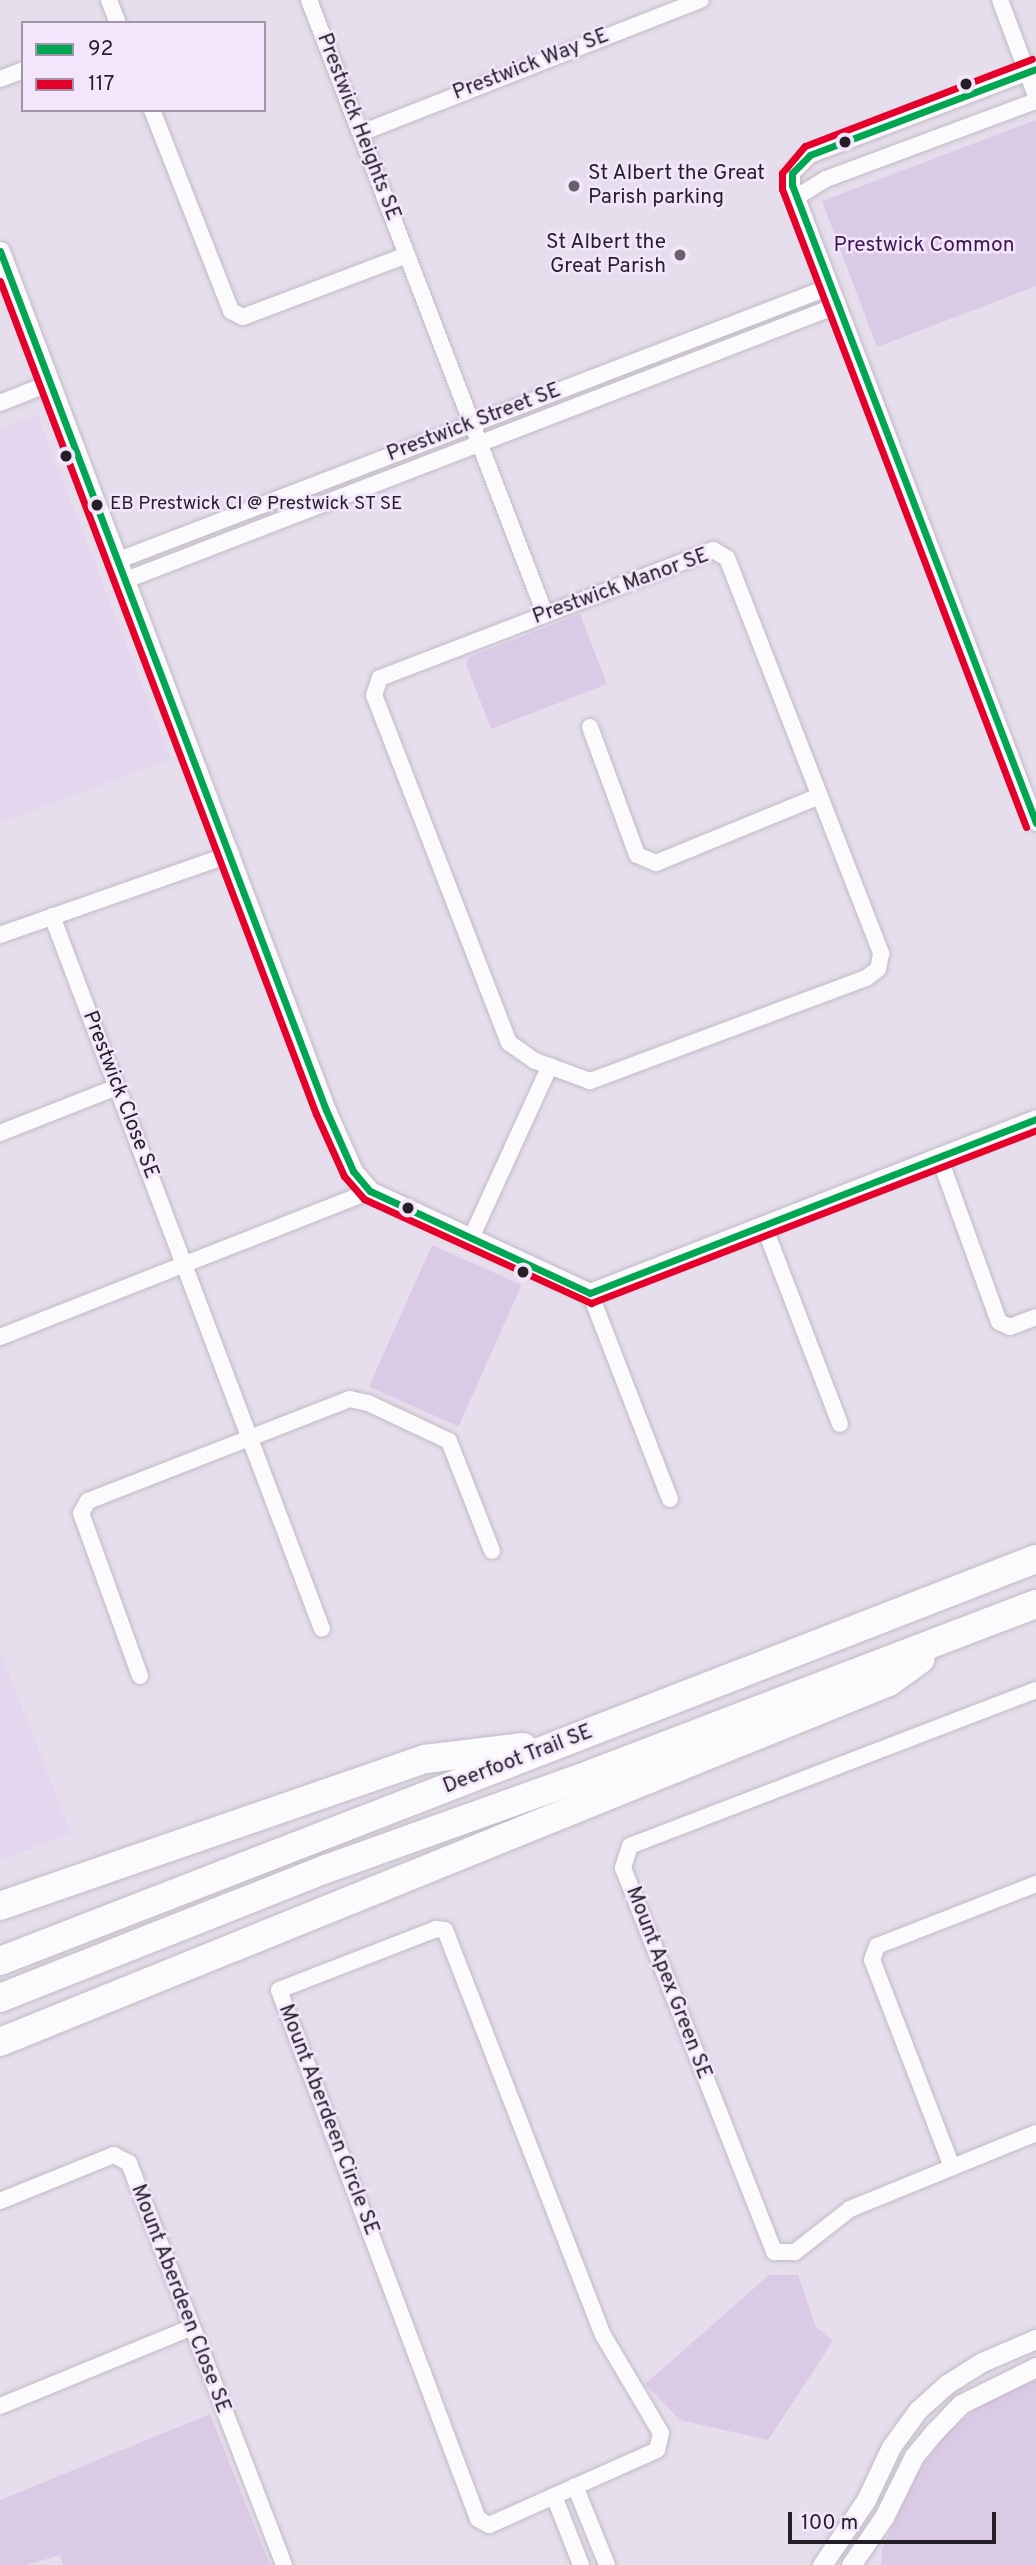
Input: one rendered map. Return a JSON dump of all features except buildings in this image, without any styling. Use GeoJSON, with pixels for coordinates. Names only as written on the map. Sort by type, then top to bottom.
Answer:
{"type":"FeatureCollection","features":[{"type":"Feature","properties":{"kind":"highway","name":"Deerfoot Trail SE"},"geometry":{"type":"LineString","coordinates":[[0,1961],[1036,1559]]}},
{"type":"Feature","properties":{"kind":"highway","name":"Deerfoot Trail SE"},"geometry":{"type":"LineString","coordinates":[[0,1998],[326,1869],[575,1780],[1036,1604]]}},
{"type":"Feature","properties":{"kind":"highway"},"geometry":{"type":"LineString","coordinates":[[0,2042],[888,1682],[957,1635]]}},
{"type":"Feature","properties":{"kind":"highway"},"geometry":{"type":"LineString","coordinates":[[0,1906],[425,1759],[564,1742]]}},
{"type":"Feature","properties":{"kind":"street"},"geometry":{"type":"LineString","coordinates":[[110,0],[117,21]]}},
{"type":"Feature","properties":{"kind":"street","name":"Prestwick Heights SE"},"geometry":{"type":"LineString","coordinates":[[309,0],[545,614]]}},
{"type":"Feature","properties":{"kind":"street","name":"Prestwick Way SE"},"geometry":{"type":"LineString","coordinates":[[361,133],[701,0]]}},
{"type":"Feature","properties":{"kind":"street"},"geometry":{"type":"LineString","coordinates":[[797,197],[826,179],[1036,99],[1032,71],[1000,0]]}},
{"type":"Feature","properties":{"kind":"street"},"geometry":{"type":"LineString","coordinates":[[0,79],[21,71]]}},
{"type":"Feature","properties":{"kind":"street"},"geometry":{"type":"LineString","coordinates":[[1032,71],[810,155],[792,173],[797,197],[836,306],[1036,823]]}},
{"type":"Feature","properties":{"kind":"street"},"geometry":{"type":"LineString","coordinates":[[153,112],[231,311],[243,317],[407,255]]}},
{"type":"Feature","properties":{"kind":"street"},"geometry":{"type":"LineString","coordinates":[[0,251],[231,853],[326,1110],[353,1171],[370,1191],[590,1293],[670,1499]]}},
{"type":"Feature","properties":{"kind":"street","name":"Prestwick Street SE"},"geometry":{"type":"LineString","coordinates":[[119,560],[829,286]]}},
{"type":"Feature","properties":{"kind":"street","name":"Prestwick Street SE"},"geometry":{"type":"LineString","coordinates":[[126,580],[836,306]]}},
{"type":"Feature","properties":{"kind":"street"},"geometry":{"type":"LineString","coordinates":[[0,403],[50,383]]}},
{"type":"Feature","properties":{"kind":"street","name":"Prestwick Manor SE"},"geometry":{"type":"LineString","coordinates":[[713,550],[727,558],[817,797],[881,954],[878,969],[866,978],[590,1081],[550,1066],[509,1043],[374,695],[380,678],[545,614],[713,550]]}},
{"type":"Feature","properties":{"kind":"street"},"geometry":{"type":"LineString","coordinates":[[590,727],[637,855],[656,863],[817,797]]}},
{"type":"Feature","properties":{"kind":"street"},"geometry":{"type":"LineString","coordinates":[[0,935],[231,853]]}},
{"type":"Feature","properties":{"kind":"street","name":"Prestwick Close SE"},"geometry":{"type":"LineString","coordinates":[[52,916],[322,1629]]}},
{"type":"Feature","properties":{"kind":"street"},"geometry":{"type":"LineString","coordinates":[[472,1236],[550,1066]]}},
{"type":"Feature","properties":{"kind":"street"},"geometry":{"type":"LineString","coordinates":[[0,1133],[117,1087]]}},
{"type":"Feature","properties":{"kind":"street"},"geometry":{"type":"LineString","coordinates":[[590,1293],[940,1159],[1036,1119]]}},
{"type":"Feature","properties":{"kind":"street"},"geometry":{"type":"LineString","coordinates":[[940,1159],[999,1322],[1010,1327],[1036,1317]]}},
{"type":"Feature","properties":{"kind":"street"},"geometry":{"type":"LineString","coordinates":[[0,1336],[370,1191]]}},
{"type":"Feature","properties":{"kind":"street"},"geometry":{"type":"LineString","coordinates":[[764,1226],[840,1424]]}},
{"type":"Feature","properties":{"kind":"street"},"geometry":{"type":"LineString","coordinates":[[140,1676],[81,1513],[88,1501],[350,1399],[368,1402],[449,1441],[492,1551]]}},
{"type":"Feature","properties":{"kind":"street","name":"Mount Apex Green SE"},"geometry":{"type":"LineString","coordinates":[[1036,1690],[630,1846],[623,1868],[774,2252],[795,2252],[850,2210],[1036,2133]]}},
{"type":"Feature","properties":{"kind":"street"},"geometry":{"type":"LineString","coordinates":[[952,2167],[872,1960],[877,1946],[1036,1884]]}},
{"type":"Feature","properties":{"kind":"street","name":"Mount Aberdeen Circle SE"},"geometry":{"type":"LineString","coordinates":[[436,1929],[445,1930],[603,2335],[661,2432],[657,2449],[575,2486],[489,2525],[478,2519],[279,1990],[436,1929]]}},
{"type":"Feature","properties":{"kind":"street","name":"Mount Aberdeen Close SE"},"geometry":{"type":"LineString","coordinates":[[0,2201],[114,2155],[129,2164],[190,2328],[284,2565]]}},
{"type":"Feature","properties":{"kind":"street"},"geometry":{"type":"LineString","coordinates":[[0,2406],[190,2328]]}},
{"type":"Feature","properties":{"kind":"street"},"geometry":{"type":"LineString","coordinates":[[838,2562],[891,2447],[918,2410],[947,2384],[982,2362],[1036,2339]]}},
{"type":"Feature","properties":{"kind":"street"},"geometry":{"type":"LineString","coordinates":[[838,2562],[884,2517],[914,2456],[961,2404],[1036,2367]]}},
{"type":"Feature","properties":{"kind":"street"},"geometry":{"type":"LineString","coordinates":[[575,2486],[607,2565]]}},
{"type":"Feature","properties":{"kind":"street"},"geometry":{"type":"LineString","coordinates":[[554,2496],[581,2565]]}},
{"type":"Feature","properties":{"kind":"shaded area"},"geometry":{"type":"Polygon","coordinates":[[[37,414],[171,759],[0,823],[0,429],[37,414]]]}},
{"type":"Feature","properties":{"kind":"shaded area"},"geometry":{"type":"Polygon","coordinates":[[[0,1650],[71,1834],[0,1860],[0,1650]]]}},
{"type":"Feature","properties":{"kind":"green space","name":"Prestwick Common"},"geometry":{"type":"Polygon","coordinates":[[[1036,120],[1036,286],[877,347],[822,201],[1036,120]]]}},
{"type":"Feature","properties":{"kind":"green space"},"geometry":{"type":"Polygon","coordinates":[[[580,614],[607,684],[491,729],[466,664],[469,657],[580,614]]]}},
{"type":"Feature","properties":{"kind":"green space"},"geometry":{"type":"Polygon","coordinates":[[[432,1245],[522,1285],[458,1426],[369,1387],[432,1245]]]}},
{"type":"Feature","properties":{"kind":"green space"},"geometry":{"type":"Polygon","coordinates":[[[769,2275],[798,2275],[816,2327],[833,2341],[768,2440],[680,2420],[645,2384],[769,2275]]]}},
{"type":"Feature","properties":{"kind":"green space"},"geometry":{"type":"Polygon","coordinates":[[[1036,2380],[1036,2565],[881,2565],[882,2548],[919,2471],[948,2432],[988,2400],[1036,2380]]]}},
{"type":"Feature","properties":{"kind":"green space"},"geometry":{"type":"Polygon","coordinates":[[[210,2414],[270,2565],[63,2565],[60,2555],[26,2565],[0,2565],[0,2500],[210,2414]]]}},
{"type":"Feature","properties":{"kind":"transit line","name":"117"},"geometry":{"type":"LineString","coordinates":[[1026,827],[782,189],[782,173],[805,146],[1032,59]]}},
{"type":"Feature","properties":{"kind":"transit line","name":"92"},"geometry":{"type":"LineString","coordinates":[[1036,69],[810,155],[792,173],[792,185],[1036,823]]}},
{"type":"Feature","properties":{"kind":"transit line","name":"92"},"geometry":{"type":"LineString","coordinates":[[0,251],[326,1110],[353,1171],[370,1191],[590,1293],[1036,1119]]}},
{"type":"Feature","properties":{"kind":"transit line","name":"117"},"geometry":{"type":"LineString","coordinates":[[0,281],[316,1114],[344,1176],[364,1199],[591,1303],[1036,1130]]}},
{"type":"Feature","properties":{"kind":"place","name":"St Albert the Great Parish parking"},"geometry":{"type":"Point","coordinates":[574,186]}},
{"type":"Feature","properties":{"kind":"place","name":"St Albert the Great Parish"},"geometry":{"type":"Point","coordinates":[680,255]}},
{"type":"Feature","properties":{"kind":"place","name":"EB Prestwick CI @ Prestwick ST SE"},"geometry":{"type":"Point","coordinates":[97,505]}}]}
